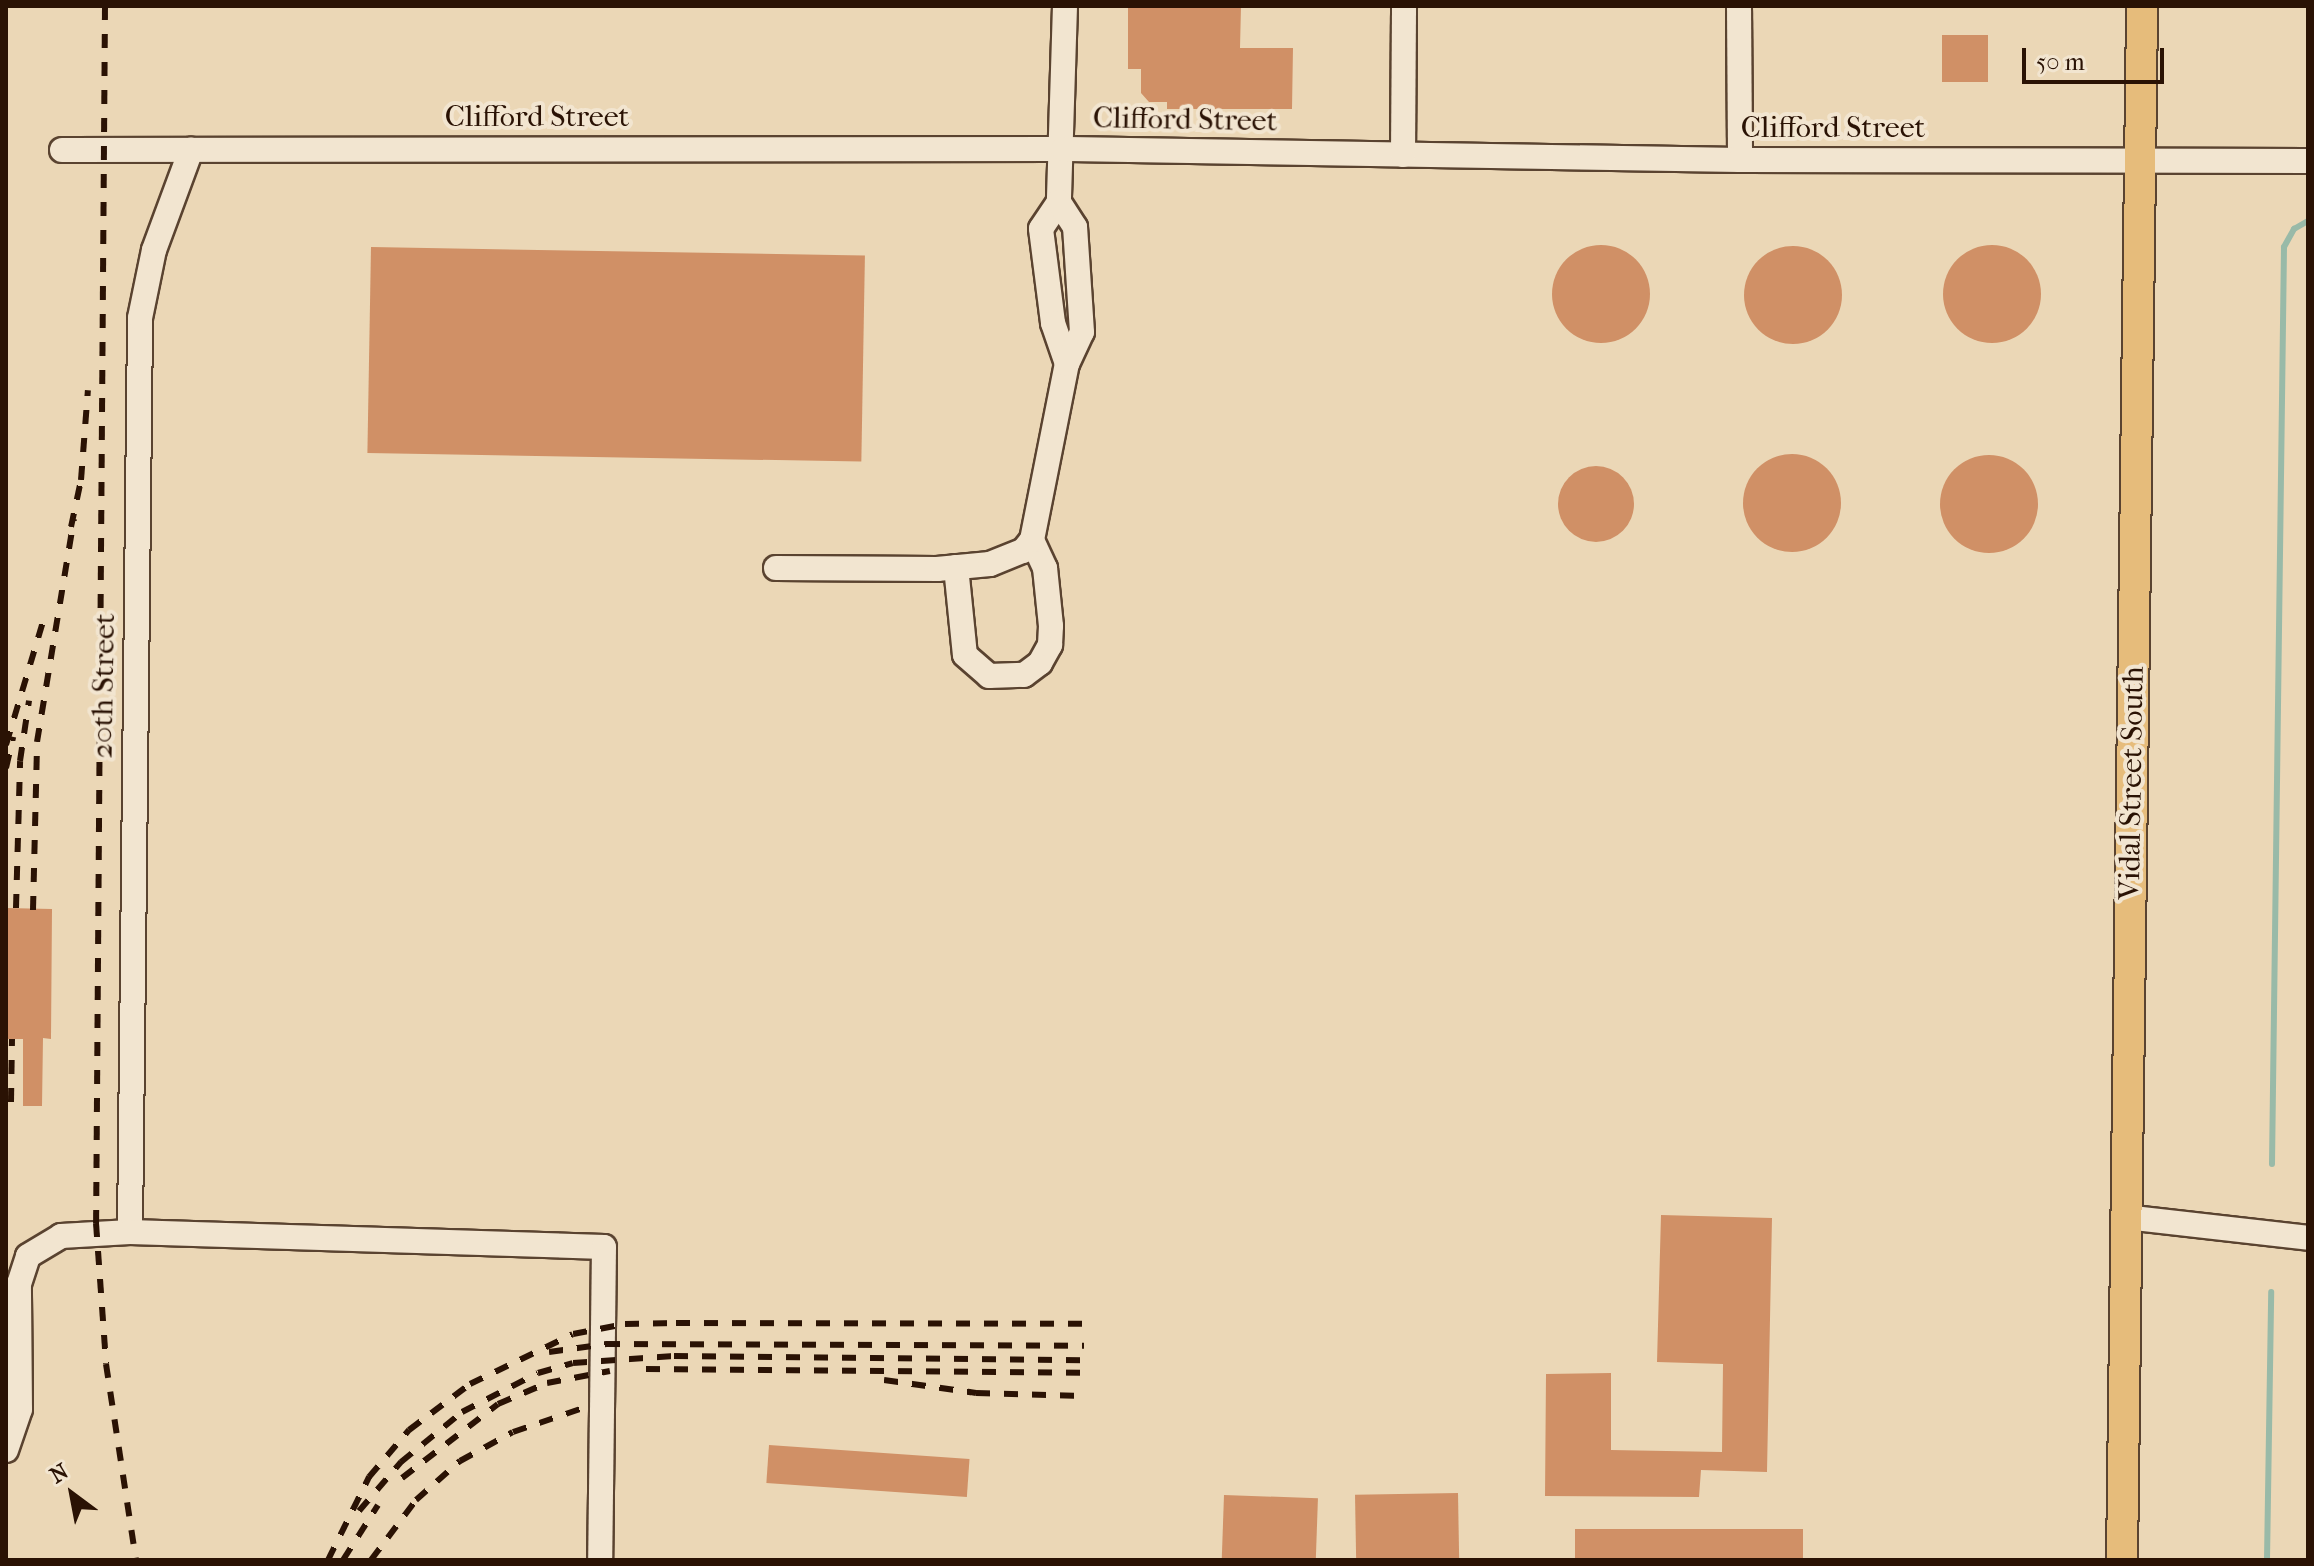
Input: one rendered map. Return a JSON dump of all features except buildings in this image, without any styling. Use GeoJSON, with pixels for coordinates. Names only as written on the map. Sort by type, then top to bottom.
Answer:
{"type":"FeatureCollection","features":[{"type":"Feature","properties":{"kind":"main road","name":"Vidal Street South"},"geometry":{"type":"LineString","coordinates":[[2122,1560],[2142,6]]}},
{"type":"Feature","properties":{"kind":"street"},"geometry":{"type":"LineString","coordinates":[[1065,6],[1059,202],[1041,229],[1053,323],[1067,364]]}},
{"type":"Feature","properties":{"kind":"street"},"geometry":{"type":"LineString","coordinates":[[1403,155],[1404,6]]}},
{"type":"Feature","properties":{"kind":"street"},"geometry":{"type":"LineString","coordinates":[[1739,6],[1740,160]]}},
{"type":"Feature","properties":{"kind":"street","name":"Clifford Street"},"geometry":{"type":"LineString","coordinates":[[62,150],[1063,149],[1740,160],[2308,161]]}},
{"type":"Feature","properties":{"kind":"street","name":"20th Street"},"geometry":{"type":"LineString","coordinates":[[130,1232],[140,318],[154,250],[191,150]]}},
{"type":"Feature","properties":{"kind":"street"},"geometry":{"type":"LineString","coordinates":[[956,567],[965,655],[989,676],[1024,675],[1040,663],[1050,645],[1045,568],[1032,540],[1067,364],[1082,332],[1075,227],[1059,202]]}},
{"type":"Feature","properties":{"kind":"street"},"geometry":{"type":"LineString","coordinates":[[776,568],[956,567],[1008,559],[1032,540]]}},
{"type":"Feature","properties":{"kind":"street"},"geometry":{"type":"LineString","coordinates":[[2125,1217],[2308,1238]]}},
{"type":"Feature","properties":{"kind":"street"},"geometry":{"type":"LineString","coordinates":[[6,1450],[20,1409],[19,1284],[28,1256],[47,1241],[77,1233],[130,1232],[604,1247],[600,1560]]}},
{"type":"Feature","properties":{"kind":"waterway"},"geometry":{"type":"LineString","coordinates":[[2272,1164],[2284,247],[2294,229],[2308,221]]}},
{"type":"Feature","properties":{"kind":"waterway"},"geometry":{"type":"LineString","coordinates":[[2267,1560],[2271,1292]]}},
{"type":"Feature","properties":{"kind":"railway"},"geometry":{"type":"LineString","coordinates":[[105,6],[96,1223],[106,1364],[136,1560]]}},
{"type":"Feature","properties":{"kind":"railway"},"geometry":{"type":"LineString","coordinates":[[71,527],[81,480],[88,390]]}},
{"type":"Feature","properties":{"kind":"railway"},"geometry":{"type":"LineString","coordinates":[[33,910],[37,742],[74,519]]}},
{"type":"Feature","properties":{"kind":"railway"},"geometry":{"type":"LineString","coordinates":[[6,745],[45,615]]}},
{"type":"Feature","properties":{"kind":"railway"},"geometry":{"type":"LineString","coordinates":[[16,908],[20,761],[29,701]]}},
{"type":"Feature","properties":{"kind":"railway"},"geometry":{"type":"LineString","coordinates":[[6,768],[13,737]]}},
{"type":"Feature","properties":{"kind":"railway"},"geometry":{"type":"LineString","coordinates":[[11,1102],[12,1039]]}},
{"type":"Feature","properties":{"kind":"railway"},"geometry":{"type":"LineString","coordinates":[[328,1560],[369,1477],[409,1430],[470,1384],[573,1334],[625,1324],[676,1323],[1084,1324]]}},
{"type":"Feature","properties":{"kind":"railway"},"geometry":{"type":"LineString","coordinates":[[549,1352],[606,1344],[1084,1346]]}},
{"type":"Feature","properties":{"kind":"railway"},"geometry":{"type":"LineString","coordinates":[[359,1511],[401,1462],[462,1412],[538,1373],[573,1363],[674,1356],[1083,1360]]}},
{"type":"Feature","properties":{"kind":"railway"},"geometry":{"type":"LineString","coordinates":[[646,1369],[1082,1373]]}},
{"type":"Feature","properties":{"kind":"railway"},"geometry":{"type":"LineString","coordinates":[[402,1478],[498,1404],[547,1383],[610,1371]]}},
{"type":"Feature","properties":{"kind":"railway"},"geometry":{"type":"LineString","coordinates":[[884,1380],[976,1393],[1083,1396]]}},
{"type":"Feature","properties":{"kind":"railway"},"geometry":{"type":"LineString","coordinates":[[371,1560],[416,1500],[460,1461],[513,1432],[580,1409]]}},
{"type":"Feature","properties":{"kind":"railway"},"geometry":{"type":"LineString","coordinates":[[343,1560],[378,1505]]}}]}
